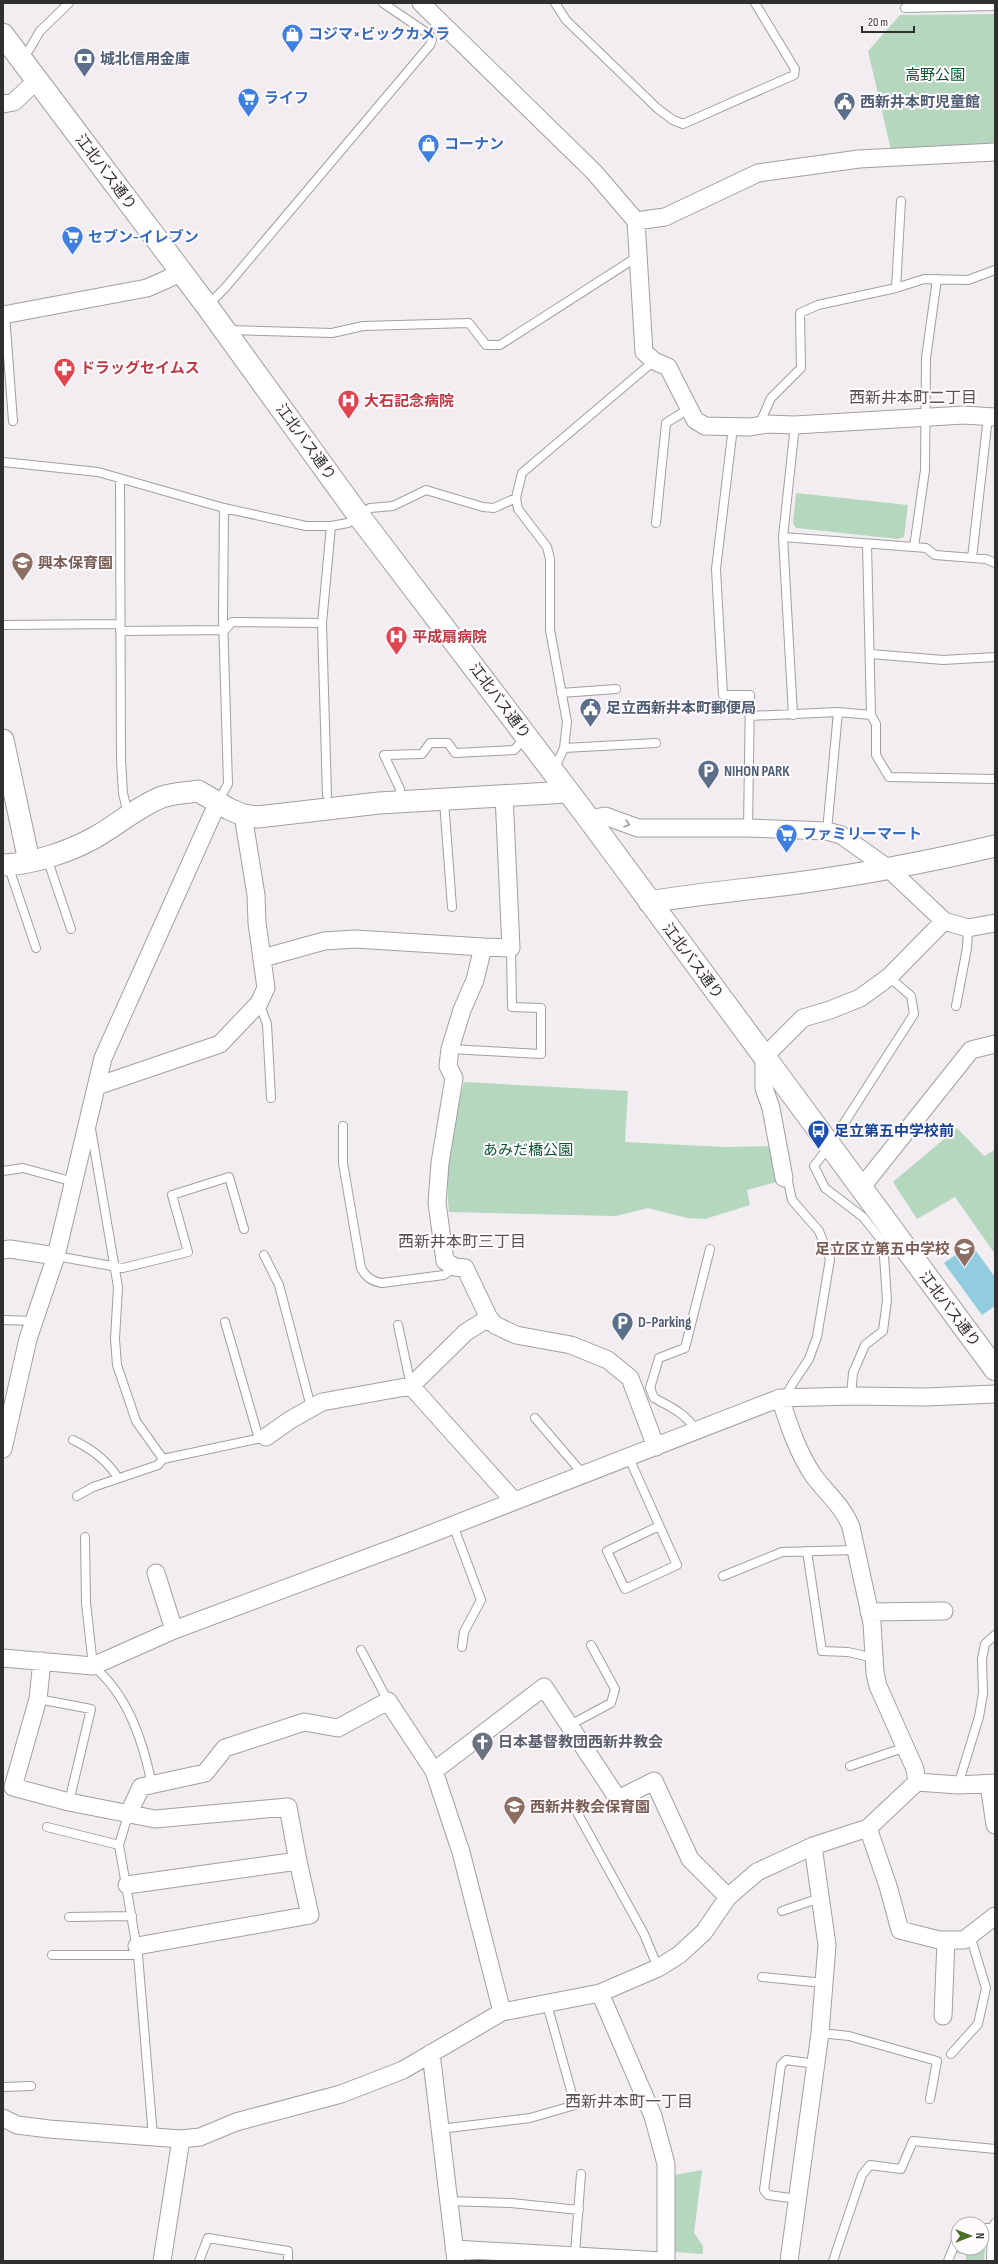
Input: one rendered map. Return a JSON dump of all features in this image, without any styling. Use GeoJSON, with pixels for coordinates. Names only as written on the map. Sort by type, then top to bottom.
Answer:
{"type":"FeatureCollection","features":[{"type":"Feature","properties":{"kind":"main road","name":"江北バス通り"},"geometry":{"type":"LineString","coordinates":[[3,35],[207,306],[359,516],[589,819],[995,1369]]}},
{"type":"Feature","properties":{"kind":"street"},"geometry":{"type":"LineString","coordinates":[[421,3],[594,172],[636,221],[644,352],[654,361],[668,367],[695,420],[705,426],[733,427],[759,426],[767,424],[795,425],[964,415],[992,417]]}},
{"type":"Feature","properties":{"kind":"street"},"geometry":{"type":"LineString","coordinates":[[3,104],[14,102],[37,80]]}},
{"type":"Feature","properties":{"kind":"street"},"geometry":{"type":"LineString","coordinates":[[636,221],[665,217],[758,173],[859,159],[995,152]]}},
{"type":"Feature","properties":{"kind":"street"},"geometry":{"type":"LineString","coordinates":[[4,315],[147,288],[181,273]]}},
{"type":"Feature","properties":{"kind":"street"},"geometry":{"type":"LineString","coordinates":[[3,740],[8,783],[38,859]]}},
{"type":"Feature","properties":{"kind":"street"},"geometry":{"type":"LineString","coordinates":[[5,865],[38,859],[93,838],[128,816],[163,797],[173,794],[198,791],[243,815],[258,817],[401,802],[444,801],[504,795],[568,792]]}},
{"type":"Feature","properties":{"kind":"street"},"geometry":{"type":"LineString","coordinates":[[263,958],[324,941],[355,939],[511,948],[504,795]]}},
{"type":"Feature","properties":{"kind":"street"},"geometry":{"type":"LineString","coordinates":[[3,1449],[28,1339],[56,1256],[90,1121],[103,1058],[218,802]]}},
{"type":"Feature","properties":{"kind":"street"},"geometry":{"type":"LineString","coordinates":[[97,1086],[220,1044],[259,1003],[266,988],[257,923],[256,895],[243,815]]}},
{"type":"Feature","properties":{"kind":"street"},"geometry":{"type":"LineString","coordinates":[[589,819],[604,816],[638,828],[748,828],[827,831],[842,835],[889,869],[944,921],[968,928],[995,923]]}},
{"type":"Feature","properties":{"kind":"street"},"geometry":{"type":"LineString","coordinates":[[649,902],[889,869],[995,846]]}},
{"type":"Feature","properties":{"kind":"street"},"geometry":{"type":"LineString","coordinates":[[784,1178],[771,1108],[764,1088],[764,1057],[802,1018],[830,1010],[860,998],[890,977],[944,921]]}},
{"type":"Feature","properties":{"kind":"street"},"geometry":{"type":"LineString","coordinates":[[483,947],[474,980],[462,1010],[450,1049],[448,1066],[454,1078],[440,1163],[437,1203],[446,1261],[455,1267],[465,1268],[489,1318],[505,1331],[529,1338],[566,1344],[608,1360],[630,1378],[645,1397],[656,1447]]}},
{"type":"Feature","properties":{"kind":"street"},"geometry":{"type":"LineString","coordinates":[[861,1188],[971,1050],[995,1044]]}},
{"type":"Feature","properties":{"kind":"street"},"geometry":{"type":"LineString","coordinates":[[3,1250],[10,1249],[56,1256]]}},
{"type":"Feature","properties":{"kind":"street"},"geometry":{"type":"LineString","coordinates":[[262,1438],[311,1407],[322,1402],[411,1386],[466,1332],[489,1318]]}},
{"type":"Feature","properties":{"kind":"street"},"geometry":{"type":"LineString","coordinates":[[411,1386],[514,1500]]}},
{"type":"Feature","properties":{"kind":"street"},"geometry":{"type":"LineString","coordinates":[[3,1658],[93,1666],[174,1630],[453,1525],[514,1500],[629,1458],[696,1430],[783,1398],[851,1396],[926,1397],[995,1394]]}},
{"type":"Feature","properties":{"kind":"street"},"geometry":{"type":"LineString","coordinates":[[783,1398],[797,1449],[813,1474],[846,1513],[851,1527],[872,1623],[874,1658],[878,1686],[906,1747],[917,1782]]}},
{"type":"Feature","properties":{"kind":"street"},"geometry":{"type":"LineString","coordinates":[[156,1573],[174,1630]]}},
{"type":"Feature","properties":{"kind":"street"},"geometry":{"type":"LineString","coordinates":[[869,1612],[944,1611]]}},
{"type":"Feature","properties":{"kind":"street"},"geometry":{"type":"LineString","coordinates":[[42,1661],[38,1699],[13,1787],[69,1802],[128,1815],[155,1819],[288,1807],[310,1915],[138,1950]]}},
{"type":"Feature","properties":{"kind":"street"},"geometry":{"type":"LineString","coordinates":[[434,1771],[544,1688],[618,1799],[654,1781],[690,1859],[728,1897]]}},
{"type":"Feature","properties":{"kind":"street"},"geometry":{"type":"LineString","coordinates":[[128,1815],[141,1787],[205,1774],[225,1748],[304,1722],[338,1728],[388,1701],[434,1771],[461,1852],[502,2012]]}},
{"type":"Feature","properties":{"kind":"street"},"geometry":{"type":"LineString","coordinates":[[3,2118],[17,2125],[181,2139],[200,2137],[236,2122],[340,2094],[403,2070],[502,2012],[600,1993],[658,1968],[679,1955],[704,1932],[728,1897],[757,1872],[813,1846],[868,1828],[917,1782],[958,1785],[992,1783],[995,1825]]}},
{"type":"Feature","properties":{"kind":"street"},"geometry":{"type":"LineString","coordinates":[[868,1828],[888,1886],[900,1930],[946,1940],[964,1940],[995,1916]]}},
{"type":"Feature","properties":{"kind":"street"},"geometry":{"type":"LineString","coordinates":[[790,2261],[820,2033],[827,1946],[813,1846]]}},
{"type":"Feature","properties":{"kind":"street"},"geometry":{"type":"LineString","coordinates":[[127,1885],[298,1861]]}},
{"type":"Feature","properties":{"kind":"street"},"geometry":{"type":"LineString","coordinates":[[943,2016],[946,1940]]}},
{"type":"Feature","properties":{"kind":"street"},"geometry":{"type":"LineString","coordinates":[[600,1993],[653,2116],[666,2164],[666,2261]]}},
{"type":"Feature","properties":{"kind":"street"},"geometry":{"type":"LineString","coordinates":[[431,2053],[455,2255],[575,2254],[662,2261]]}},
{"type":"Feature","properties":{"kind":"street"},"geometry":{"type":"LineString","coordinates":[[162,2261],[181,2139]]}},
{"type":"Feature","properties":{"kind":"lane"},"geometry":{"type":"LineString","coordinates":[[20,58],[29,50],[40,31],[69,3]]}},
{"type":"Feature","properties":{"kind":"lane"},"geometry":{"type":"LineString","coordinates":[[555,3],[566,20],[653,104],[673,120],[683,124],[794,75],[795,69],[755,3]]}},
{"type":"Feature","properties":{"kind":"lane"},"geometry":{"type":"LineString","coordinates":[[207,306],[225,288],[430,45],[432,40],[430,35],[387,4]]}},
{"type":"Feature","properties":{"kind":"lane"},"geometry":{"type":"LineString","coordinates":[[905,8],[995,6]]}},
{"type":"Feature","properties":{"kind":"lane"},"geometry":{"type":"LineString","coordinates":[[896,288],[900,201]]}},
{"type":"Feature","properties":{"kind":"lane"},"geometry":{"type":"LineString","coordinates":[[224,330],[332,333],[363,326],[469,323],[486,345],[500,345],[637,257]]}},
{"type":"Feature","properties":{"kind":"lane"},"geometry":{"type":"LineString","coordinates":[[759,426],[771,398],[801,368],[800,313],[818,305],[896,288],[924,279],[968,280],[995,270]]}},
{"type":"Feature","properties":{"kind":"lane"},"geometry":{"type":"LineString","coordinates":[[914,547],[925,470],[924,418],[926,358],[937,279]]}},
{"type":"Feature","properties":{"kind":"lane"},"geometry":{"type":"LineString","coordinates":[[4,315],[13,421]]}},
{"type":"Feature","properties":{"kind":"lane"},"geometry":{"type":"LineString","coordinates":[[553,772],[564,748],[567,722],[550,630],[550,559],[547,547],[518,509],[516,498],[522,473],[654,361]]}},
{"type":"Feature","properties":{"kind":"lane"},"geometry":{"type":"LineString","coordinates":[[656,523],[666,423],[690,408]]}},
{"type":"Feature","properties":{"kind":"lane"},"geometry":{"type":"LineString","coordinates":[[972,558],[992,417]]}},
{"type":"Feature","properties":{"kind":"lane"},"geometry":{"type":"LineString","coordinates":[[793,715],[783,537],[795,425]]}},
{"type":"Feature","properties":{"kind":"lane"},"geometry":{"type":"LineString","coordinates":[[733,427],[716,577],[723,695],[750,695],[748,828]]}},
{"type":"Feature","properties":{"kind":"lane"},"geometry":{"type":"LineString","coordinates":[[3,462],[98,472],[224,508],[306,526],[331,526],[348,523],[370,508],[393,506],[426,490],[483,507],[494,508],[516,498]]}},
{"type":"Feature","properties":{"kind":"lane"},"geometry":{"type":"LineString","coordinates":[[120,479],[121,761],[123,794],[128,816]]}},
{"type":"Feature","properties":{"kind":"lane"},"geometry":{"type":"LineString","coordinates":[[218,802],[228,784],[223,617],[224,508]]}},
{"type":"Feature","properties":{"kind":"lane"},"geometry":{"type":"LineString","coordinates":[[327,795],[322,623],[331,526]]}},
{"type":"Feature","properties":{"kind":"lane"},"geometry":{"type":"LineString","coordinates":[[783,537],[926,548],[935,555],[972,558],[995,563]]}},
{"type":"Feature","properties":{"kind":"lane"},"geometry":{"type":"LineString","coordinates":[[867,544],[871,654],[871,715],[876,724],[876,755],[889,777],[995,779]]}},
{"type":"Feature","properties":{"kind":"lane"},"geometry":{"type":"LineString","coordinates":[[3,625],[224,630],[232,622],[322,623]]}},
{"type":"Feature","properties":{"kind":"lane"},"geometry":{"type":"LineString","coordinates":[[871,654],[943,660],[995,657]]}},
{"type":"Feature","properties":{"kind":"lane"},"geometry":{"type":"LineString","coordinates":[[562,693],[616,688]]}},
{"type":"Feature","properties":{"kind":"lane"},"geometry":{"type":"LineString","coordinates":[[750,716],[838,712],[871,715]]}},
{"type":"Feature","properties":{"kind":"lane"},"geometry":{"type":"LineString","coordinates":[[827,831],[838,712]]}},
{"type":"Feature","properties":{"kind":"lane"},"geometry":{"type":"LineString","coordinates":[[401,802],[400,789],[384,755],[422,754],[430,743],[448,742],[455,753],[514,750],[527,737]]}},
{"type":"Feature","properties":{"kind":"lane"},"geometry":{"type":"LineString","coordinates":[[564,748],[656,743]]}},
{"type":"Feature","properties":{"kind":"lane"},"geometry":{"type":"LineString","coordinates":[[444,801],[452,907]]}},
{"type":"Feature","properties":{"kind":"lane"},"geometry":{"type":"LineString","coordinates":[[38,859],[71,929]]}},
{"type":"Feature","properties":{"kind":"lane"},"geometry":{"type":"LineString","coordinates":[[5,865],[36,948]]}},
{"type":"Feature","properties":{"kind":"lane"},"geometry":{"type":"LineString","coordinates":[[956,1006],[967,948],[968,928]]}},
{"type":"Feature","properties":{"kind":"lane"},"geometry":{"type":"LineString","coordinates":[[450,1049],[541,1054],[541,1008],[512,1007],[511,948]]}},
{"type":"Feature","properties":{"kind":"lane"},"geometry":{"type":"LineString","coordinates":[[851,1396],[853,1373],[865,1345],[883,1331],[887,1300],[883,1242],[863,1217],[826,1188],[814,1166],[830,1145],[914,1014],[911,996],[890,977]]}},
{"type":"Feature","properties":{"kind":"lane"},"geometry":{"type":"LineString","coordinates":[[259,1003],[267,1024],[271,1098]]}},
{"type":"Feature","properties":{"kind":"lane"},"geometry":{"type":"LineString","coordinates":[[90,1121],[118,1287],[115,1339],[117,1365],[136,1421],[163,1459]]}},
{"type":"Feature","properties":{"kind":"lane"},"geometry":{"type":"LineString","coordinates":[[343,1126],[342,1163],[361,1268],[366,1276],[373,1282],[382,1284],[444,1275],[455,1267]]}},
{"type":"Feature","properties":{"kind":"lane"},"geometry":{"type":"LineString","coordinates":[[3,1171],[23,1168],[74,1182]]}},
{"type":"Feature","properties":{"kind":"lane"},"geometry":{"type":"LineString","coordinates":[[56,1256],[123,1268],[188,1252],[172,1195],[229,1177],[244,1228]]}},
{"type":"Feature","properties":{"kind":"lane"},"geometry":{"type":"LineString","coordinates":[[783,1398],[810,1359],[817,1336],[830,1259],[819,1231],[792,1200],[788,1181],[784,1178]]}},
{"type":"Feature","properties":{"kind":"lane"},"geometry":{"type":"LineString","coordinates":[[696,1430],[690,1420],[675,1408],[654,1398],[645,1397],[650,1388],[659,1358],[685,1348],[710,1249]]}},
{"type":"Feature","properties":{"kind":"lane"},"geometry":{"type":"LineString","coordinates":[[264,1255],[279,1285],[311,1407]]}},
{"type":"Feature","properties":{"kind":"lane"},"geometry":{"type":"LineString","coordinates":[[3,1320],[34,1321]]}},
{"type":"Feature","properties":{"kind":"lane"},"geometry":{"type":"LineString","coordinates":[[77,1496],[118,1478],[158,1465],[163,1459],[262,1438],[225,1322]]}},
{"type":"Feature","properties":{"kind":"lane"},"geometry":{"type":"LineString","coordinates":[[398,1325],[411,1386]]}},
{"type":"Feature","properties":{"kind":"lane"},"geometry":{"type":"LineString","coordinates":[[535,1418],[583,1474]]}},
{"type":"Feature","properties":{"kind":"lane"},"geometry":{"type":"LineString","coordinates":[[73,1440],[98,1455],[110,1466],[118,1478]]}},
{"type":"Feature","properties":{"kind":"lane"},"geometry":{"type":"LineString","coordinates":[[629,1458],[660,1526],[677,1565],[625,1589],[607,1552],[660,1526]]}},
{"type":"Feature","properties":{"kind":"lane"},"geometry":{"type":"LineString","coordinates":[[453,1525],[481,1600],[464,1632],[462,1647]]}},
{"type":"Feature","properties":{"kind":"lane"},"geometry":{"type":"LineString","coordinates":[[85,1536],[86,1603],[93,1666],[115,1688],[126,1706],[144,1752],[152,1785]]}},
{"type":"Feature","properties":{"kind":"lane"},"geometry":{"type":"LineString","coordinates":[[723,1576],[782,1552],[855,1550]]}},
{"type":"Feature","properties":{"kind":"lane"},"geometry":{"type":"LineString","coordinates":[[808,1551],[822,1651],[848,1652],[874,1658]]}},
{"type":"Feature","properties":{"kind":"lane"},"geometry":{"type":"LineString","coordinates":[[958,1785],[979,1717],[983,1693],[982,1658],[984,1644],[995,1635]]}},
{"type":"Feature","properties":{"kind":"lane"},"geometry":{"type":"LineString","coordinates":[[570,1725],[612,1703],[615,1689],[591,1645]]}},
{"type":"Feature","properties":{"kind":"lane"},"geometry":{"type":"LineString","coordinates":[[361,1650],[388,1701]]}},
{"type":"Feature","properties":{"kind":"lane"},"geometry":{"type":"LineString","coordinates":[[38,1699],[91,1710],[69,1802]]}},
{"type":"Feature","properties":{"kind":"lane"},"geometry":{"type":"LineString","coordinates":[[850,1766],[906,1747]]}},
{"type":"Feature","properties":{"kind":"lane"},"geometry":{"type":"LineString","coordinates":[[573,1805],[644,1934],[658,1968]]}},
{"type":"Feature","properties":{"kind":"lane"},"geometry":{"type":"LineString","coordinates":[[128,1815],[119,1845],[138,1950],[153,2137]]}},
{"type":"Feature","properties":{"kind":"lane"},"geometry":{"type":"LineString","coordinates":[[47,1827],[119,1845]]}},
{"type":"Feature","properties":{"kind":"lane"},"geometry":{"type":"LineString","coordinates":[[782,1911],[820,1898]]}},
{"type":"Feature","properties":{"kind":"lane"},"geometry":{"type":"LineString","coordinates":[[69,1917],[132,1916]]}},
{"type":"Feature","properties":{"kind":"lane"},"geometry":{"type":"LineString","coordinates":[[951,2054],[978,2024],[986,1988],[970,1935]]}},
{"type":"Feature","properties":{"kind":"lane"},"geometry":{"type":"LineString","coordinates":[[52,1955],[138,1950]]}},
{"type":"Feature","properties":{"kind":"lane"},"geometry":{"type":"LineString","coordinates":[[762,1976],[824,1983]]}},
{"type":"Feature","properties":{"kind":"lane"},"geometry":{"type":"LineString","coordinates":[[440,2129],[530,2118],[575,2105],[547,2004]]}},
{"type":"Feature","properties":{"kind":"lane"},"geometry":{"type":"LineString","coordinates":[[820,2033],[849,2036],[937,2061],[930,2099]]}},
{"type":"Feature","properties":{"kind":"lane"},"geometry":{"type":"LineString","coordinates":[[798,2200],[768,2195],[764,2190],[781,2065],[786,2060],[816,2064]]}},
{"type":"Feature","properties":{"kind":"lane"},"geometry":{"type":"LineString","coordinates":[[3,2087],[31,2086]]}},
{"type":"Feature","properties":{"kind":"lane"},"geometry":{"type":"LineString","coordinates":[[833,2261],[862,2175],[870,2165],[901,2169],[913,2141],[995,2149]]}},
{"type":"Feature","properties":{"kind":"lane"},"geometry":{"type":"LineString","coordinates":[[575,2254],[581,2174]]}},
{"type":"Feature","properties":{"kind":"lane"},"geometry":{"type":"LineString","coordinates":[[448,2201],[512,2203],[579,2210]]}},
{"type":"Feature","properties":{"kind":"lane"},"geometry":{"type":"LineString","coordinates":[[991,2261],[994,2226]]}},
{"type":"Feature","properties":{"kind":"lane"},"geometry":{"type":"LineString","coordinates":[[199,2261],[208,2238],[288,2251],[288,2261]]}},
{"type":"Feature","properties":{"kind":"green space","name":"高野公園"},"geometry":{"type":"Polygon","coordinates":[[[995,14],[995,145],[891,150],[868,51],[900,15],[995,14]]]}},
{"type":"Feature","properties":{"kind":"green space"},"geometry":{"type":"Polygon","coordinates":[[[796,493],[908,505],[904,537],[898,539],[796,528],[793,523],[796,493]]]}},
{"type":"Feature","properties":{"kind":"green space","name":"あみだ橋公園"},"geometry":{"type":"Polygon","coordinates":[[[464,1082],[628,1091],[625,1142],[724,1147],[774,1146],[780,1181],[747,1190],[750,1205],[705,1219],[687,1218],[648,1208],[616,1216],[449,1212],[448,1180],[450,1147],[464,1082]]]}},
{"type":"Feature","properties":{"kind":"green space"},"geometry":{"type":"Polygon","coordinates":[[[957,1128],[984,1156],[995,1150],[995,1254],[955,1197],[917,1219],[893,1182],[957,1128]]]}},
{"type":"Feature","properties":{"kind":"green space"},"geometry":{"type":"Polygon","coordinates":[[[702,2170],[694,2233],[703,2246],[703,2254],[674,2252],[674,2175],[702,2170]]]}},
{"type":"Feature","properties":{"kind":"green space"},"geometry":{"type":"Polygon","coordinates":[[[966,2256],[984,2256],[984,2261],[966,2261],[966,2256]]]}},
{"type":"Feature","properties":{"kind":"water"},"geometry":{"type":"Polygon","coordinates":[[[971,1244],[995,1277],[995,1306],[982,1315],[944,1263],[971,1244]]]}},
{"type":"Feature","properties":{"kind":"place","name":"コジマ×ビックカメラ"},"geometry":{"type":"Point","coordinates":[293,54]}},
{"type":"Feature","properties":{"kind":"place","name":"城北信用金庫"},"geometry":{"type":"Point","coordinates":[85,78]}},
{"type":"Feature","properties":{"kind":"place","name":"ライフ"},"geometry":{"type":"Point","coordinates":[248,118]}},
{"type":"Feature","properties":{"kind":"place","name":"西新井本町児童館"},"geometry":{"type":"Point","coordinates":[845,122]}},
{"type":"Feature","properties":{"kind":"place","name":"コーナン"},"geometry":{"type":"Point","coordinates":[429,164]}},
{"type":"Feature","properties":{"kind":"place","name":"セブン-イレブン"},"geometry":{"type":"Point","coordinates":[73,256]}},
{"type":"Feature","properties":{"kind":"place","name":"ドラッグセイムス"},"geometry":{"type":"Point","coordinates":[65,388]}},
{"type":"Feature","properties":{"kind":"place","name":"大石記念病院"},"geometry":{"type":"Point","coordinates":[348,420]}},
{"type":"Feature","properties":{"kind":"place","name":"興本保育園"},"geometry":{"type":"Point","coordinates":[23,582]}},
{"type":"Feature","properties":{"kind":"place","name":"平成扇病院"},"geometry":{"type":"Point","coordinates":[396,656]}},
{"type":"Feature","properties":{"kind":"place","name":"足立西新井本町郵便局"},"geometry":{"type":"Point","coordinates":[591,728]}},
{"type":"Feature","properties":{"kind":"place","name":"NIHON PARK"},"geometry":{"type":"Point","coordinates":[708,790]}},
{"type":"Feature","properties":{"kind":"place","name":"ファミリーマート"},"geometry":{"type":"Point","coordinates":[787,854]}},
{"type":"Feature","properties":{"kind":"place","name":"足立第五中学校前"},"geometry":{"type":"Point","coordinates":[819,1150]}},
{"type":"Feature","properties":{"kind":"place","name":"足立区立第五中学校"},"geometry":{"type":"Point","coordinates":[965,1268]}},
{"type":"Feature","properties":{"kind":"place","name":"D-Parking"},"geometry":{"type":"Point","coordinates":[622,1342]}},
{"type":"Feature","properties":{"kind":"place","name":"日本基督教団西新井教会"},"geometry":{"type":"Point","coordinates":[483,1762]}},
{"type":"Feature","properties":{"kind":"place","name":"西新井教会保育園"},"geometry":{"type":"Point","coordinates":[514,1826]}},
{"type":"Feature","properties":{"kind":"district","name":"西新井本町二丁目"},"geometry":{"type":"Point","coordinates":[913,397]}},
{"type":"Feature","properties":{"kind":"district","name":"西新井本町三丁目"},"geometry":{"type":"Point","coordinates":[462,1241]}},
{"type":"Feature","properties":{"kind":"district","name":"西新井本町一丁目"},"geometry":{"type":"Point","coordinates":[629,2101]}}]}
